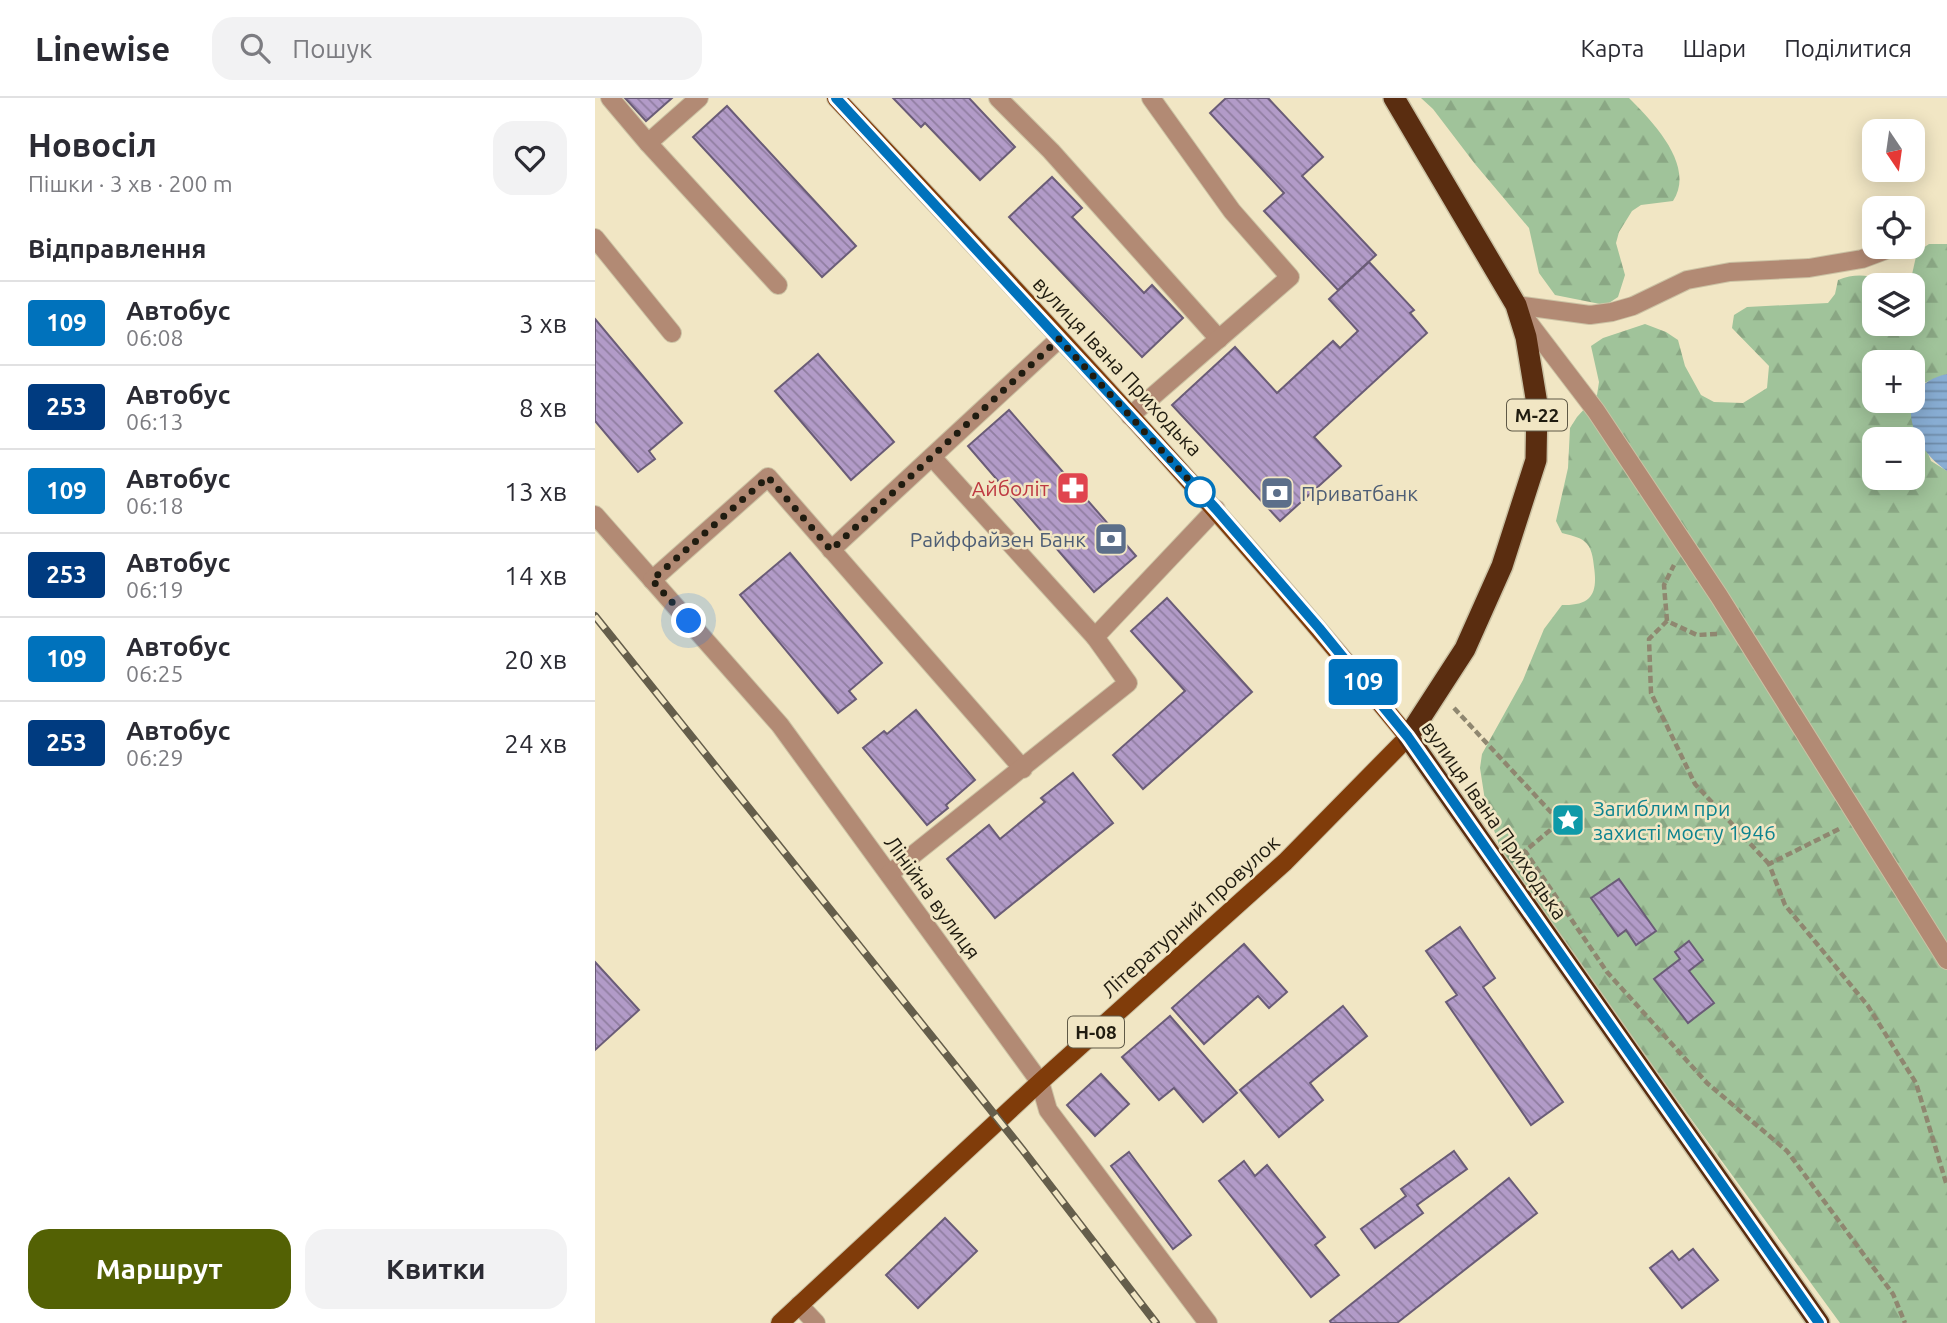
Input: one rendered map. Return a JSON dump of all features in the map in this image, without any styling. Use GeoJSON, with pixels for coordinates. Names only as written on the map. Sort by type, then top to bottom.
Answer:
{"type":"FeatureCollection","features":[{"type":"Feature","properties":{"kind":"highway","name":"М-22"},"geometry":{"type":"LineString","coordinates":[[1394,98],[1516,305],[1526,337],[1537,404],[1536,460],[1502,566],[1465,649],[1408,737]]}},
{"type":"Feature","properties":{"kind":"highway","name":"вулиця Івана Приходька"},"geometry":{"type":"LineString","coordinates":[[1408,737],[1819,1323]]}},
{"type":"Feature","properties":{"kind":"main road","name":"вулиця Івана Приходька"},"geometry":{"type":"LineString","coordinates":[[836,98],[1216,509],[1319,628],[1408,737]]}},
{"type":"Feature","properties":{"kind":"main road","name":"Літературний провулок"},"geometry":{"type":"LineString","coordinates":[[780,1323],[1040,1082],[1285,862],[1408,737]]}},
{"type":"Feature","properties":{"kind":"street"},"geometry":{"type":"LineString","coordinates":[[610,98],[778,285]]}},
{"type":"Feature","properties":{"kind":"street"},"geometry":{"type":"LineString","coordinates":[[648,143],[699,98]]}},
{"type":"Feature","properties":{"kind":"street"},"geometry":{"type":"LineString","coordinates":[[998,98],[1051,151],[1219,339]]}},
{"type":"Feature","properties":{"kind":"street"},"geometry":{"type":"LineString","coordinates":[[1130,416],[1290,277],[1232,211],[1151,98]]}},
{"type":"Feature","properties":{"kind":"street"},"geometry":{"type":"LineString","coordinates":[[595,238],[672,333]]}},
{"type":"Feature","properties":{"kind":"street"},"geometry":{"type":"LineString","coordinates":[[1516,305],[1590,315],[1633,306],[1687,280],[1730,272],[1809,268],[1862,259]]}},
{"type":"Feature","properties":{"kind":"street"},"geometry":{"type":"LineString","coordinates":[[1516,305],[1596,411],[1689,550],[1947,960]]}},
{"type":"Feature","properties":{"kind":"street"},"geometry":{"type":"LineString","coordinates":[[831,550],[1059,339]]}},
{"type":"Feature","properties":{"kind":"street"},"geometry":{"type":"LineString","coordinates":[[889,874],[1128,683],[1095,637],[932,457]]}},
{"type":"Feature","properties":{"kind":"street"},"geometry":{"type":"LineString","coordinates":[[652,580],[768,477],[1023,769]]}},
{"type":"Feature","properties":{"kind":"street"},"geometry":{"type":"LineString","coordinates":[[1095,637],[1216,509]]}},
{"type":"Feature","properties":{"kind":"street","name":"Лінійна вулиця"},"geometry":{"type":"LineString","coordinates":[[595,515],[780,725],[1040,1082],[1048,1110],[1145,1242],[1209,1323]]}},
{"type":"Feature","properties":{"kind":"street"},"geometry":{"type":"LineString","coordinates":[[799,1305],[816,1323]]}},
{"type":"Feature","properties":{"kind":"path"},"geometry":{"type":"LineString","coordinates":[[1689,550],[1676,562],[1664,585],[1667,621],[1649,639],[1651,693],[1695,784],[1769,864],[1785,905],[1868,1006],[1916,1083],[1947,1186]]}},
{"type":"Feature","properties":{"kind":"path"},"geometry":{"type":"LineString","coordinates":[[1667,621],[1697,635],[1719,634],[1736,623]]}},
{"type":"Feature","properties":{"kind":"path"},"geometry":{"type":"LineString","coordinates":[[1437,690],[1560,822],[1525,851],[1608,972],[1707,1083],[1787,1151],[1893,1294],[1905,1323]]}},
{"type":"Feature","properties":{"kind":"path"},"geometry":{"type":"LineString","coordinates":[[1769,864],[1859,819]]}},
{"type":"Feature","properties":{"kind":"green space"},"geometry":{"type":"Polygon","coordinates":[[[1421,98],[1629,98],[1669,145],[1676,159],[1679,188],[1673,201],[1641,205],[1632,211],[1619,232],[1616,243],[1625,275],[1618,297],[1609,303],[1600,304],[1555,295],[1539,273],[1529,228],[1433,109],[1421,98]]]}},
{"type":"Feature","properties":{"kind":"green space"},"geometry":{"type":"Polygon","coordinates":[[[1929,244],[1947,244],[1947,374],[1925,383],[1925,350],[1862,350],[1862,413],[1912,413],[1918,427],[1862,427],[1862,490],[1925,490],[1925,446],[1931,461],[1947,471],[1947,1323],[1840,1323],[1504,859],[1486,807],[1480,768],[1482,754],[1523,680],[1544,629],[1562,605],[1586,601],[1595,584],[1593,556],[1589,546],[1579,538],[1562,533],[1556,521],[1568,468],[1570,428],[1597,395],[1599,382],[1591,346],[1603,338],[1645,324],[1678,340],[1685,366],[1701,395],[1714,402],[1743,403],[1767,388],[1769,366],[1732,328],[1734,315],[1747,307],[1828,303],[1835,294],[1838,280],[1859,275],[1862,275],[1862,336],[1925,336],[1925,273],[1912,273],[1915,259],[1925,259],[1925,247],[1929,244]]]}},
{"type":"Feature","properties":{"kind":"water"},"geometry":{"type":"Polygon","coordinates":[[[1947,374],[1947,471],[1925,450],[1925,427],[1913,427],[1911,418],[1911,413],[1925,413],[1925,384],[1947,374]]]}},
{"type":"Feature","properties":{"kind":"building"},"geometry":{"type":"Polygon","coordinates":[[[625,98],[672,98],[646,121],[625,98]]]}},
{"type":"Feature","properties":{"kind":"building"},"geometry":{"type":"Polygon","coordinates":[[[893,98],[969,98],[1015,147],[980,180],[925,123],[921,127],[893,98]]]}},
{"type":"Feature","properties":{"kind":"building"},"geometry":{"type":"Polygon","coordinates":[[[1226,98],[1268,98],[1323,157],[1302,176],[1376,255],[1338,290],[1264,211],[1284,193],[1210,113],[1226,98]]]}},
{"type":"Feature","properties":{"kind":"building"},"geometry":{"type":"Polygon","coordinates":[[[727,106],[856,246],[822,277],[693,137],[727,106]]]}},
{"type":"Feature","properties":{"kind":"building"},"geometry":{"type":"Polygon","coordinates":[[[1052,177],[1082,208],[1072,217],[1144,293],[1152,285],[1183,318],[1142,357],[1009,217],[1052,177]]]}},
{"type":"Feature","properties":{"kind":"building"},"geometry":{"type":"Polygon","coordinates":[[[1369,262],[1414,310],[1410,313],[1427,333],[1314,437],[1341,466],[1280,521],[1172,405],[1235,347],[1277,393],[1333,341],[1340,348],[1358,331],[1329,299],[1369,262]]]}},
{"type":"Feature","properties":{"kind":"building"},"geometry":{"type":"Polygon","coordinates":[[[595,319],[682,423],[649,451],[655,459],[638,472],[595,421],[595,319]]]}},
{"type":"Feature","properties":{"kind":"building"},"geometry":{"type":"Polygon","coordinates":[[[818,354],[894,442],[851,480],[775,391],[818,354]]]}},
{"type":"Feature","properties":{"kind":"building"},"geometry":{"type":"Polygon","coordinates":[[[1009,410],[1136,556],[1094,592],[968,446],[1009,410]]]}},
{"type":"Feature","properties":{"kind":"building"},"geometry":{"type":"Polygon","coordinates":[[[790,553],[882,663],[849,691],[856,699],[838,713],[740,595],[790,553]]]}},
{"type":"Feature","properties":{"kind":"building"},"geometry":{"type":"Polygon","coordinates":[[[1167,598],[1252,692],[1143,789],[1113,755],[1185,691],[1131,631],[1167,598]]]}},
{"type":"Feature","properties":{"kind":"building"},"geometry":{"type":"Polygon","coordinates":[[[916,710],[975,780],[927,825],[863,748],[884,731],[887,734],[916,710]]]}},
{"type":"Feature","properties":{"kind":"building"},"geometry":{"type":"Polygon","coordinates":[[[1073,773],[1113,823],[995,918],[947,859],[989,825],[1000,839],[1045,802],[1041,798],[1073,773]]]}},
{"type":"Feature","properties":{"kind":"building"},"geometry":{"type":"Polygon","coordinates":[[[1619,879],[1656,931],[1636,945],[1626,930],[1618,936],[1591,898],[1619,879]]]}},
{"type":"Feature","properties":{"kind":"building"},"geometry":{"type":"Polygon","coordinates":[[[1460,927],[1495,978],[1483,987],[1563,1102],[1531,1125],[1446,1002],[1457,995],[1426,951],[1460,927]]]}},
{"type":"Feature","properties":{"kind":"building"},"geometry":{"type":"Polygon","coordinates":[[[1689,941],[1703,960],[1689,971],[1714,1003],[1688,1023],[1654,979],[1680,959],[1675,952],[1689,941]]]}},
{"type":"Feature","properties":{"kind":"building"},"geometry":{"type":"Polygon","coordinates":[[[1244,944],[1287,992],[1269,1008],[1258,996],[1204,1044],[1172,1008],[1244,944]]]}},
{"type":"Feature","properties":{"kind":"building"},"geometry":{"type":"Polygon","coordinates":[[[595,962],[639,1010],[595,1050],[595,962]]]}},
{"type":"Feature","properties":{"kind":"building"},"geometry":{"type":"Polygon","coordinates":[[[1343,1006],[1367,1036],[1310,1083],[1323,1100],[1279,1137],[1240,1090],[1343,1006]]]}},
{"type":"Feature","properties":{"kind":"building"},"geometry":{"type":"Polygon","coordinates":[[[1170,1016],[1237,1093],[1203,1122],[1174,1088],[1159,1100],[1122,1057],[1170,1016]]]}},
{"type":"Feature","properties":{"kind":"building"},"geometry":{"type":"Polygon","coordinates":[[[1101,1074],[1129,1104],[1095,1136],[1067,1105],[1101,1074]]]}},
{"type":"Feature","properties":{"kind":"building"},"geometry":{"type":"Polygon","coordinates":[[[1454,1151],[1467,1169],[1417,1205],[1423,1213],[1375,1248],[1361,1229],[1406,1196],[1401,1189],[1454,1151]]]}},
{"type":"Feature","properties":{"kind":"building"},"geometry":{"type":"Polygon","coordinates":[[[1129,1152],[1191,1235],[1173,1249],[1111,1166],[1129,1152]]]}},
{"type":"Feature","properties":{"kind":"building"},"geometry":{"type":"Polygon","coordinates":[[[1244,1161],[1255,1176],[1267,1165],[1325,1237],[1315,1245],[1339,1275],[1311,1297],[1219,1181],[1244,1161]]]}},
{"type":"Feature","properties":{"kind":"building"},"geometry":{"type":"Polygon","coordinates":[[[1509,1178],[1537,1213],[1397,1323],[1331,1323],[1330,1321],[1509,1178]]]}},
{"type":"Feature","properties":{"kind":"building"},"geometry":{"type":"Polygon","coordinates":[[[945,1218],[977,1251],[918,1308],[886,1275],[945,1218]]]}},
{"type":"Feature","properties":{"kind":"building"},"geometry":{"type":"Polygon","coordinates":[[[1693,1249],[1718,1280],[1682,1308],[1650,1268],[1672,1251],[1679,1260],[1693,1249]]]}},
{"type":"Feature","properties":{"kind":"railway"},"geometry":{"type":"LineString","coordinates":[[595,616],[1022,1149],[1156,1323]]}},
{"type":"Feature","properties":{"kind":"bus line","name":"109"},"geometry":{"type":"LineString","coordinates":[[836,98],[1216,509],[1319,628],[1408,737],[1819,1323]]}},
{"type":"Feature","properties":{"kind":"place","name":"Айболіт"},"geometry":{"type":"Point","coordinates":[1073,488]}},
{"type":"Feature","properties":{"kind":"place","name":"Приватбанк"},"geometry":{"type":"Point","coordinates":[1277,493]}},
{"type":"Feature","properties":{"kind":"place","name":"Райффайзен Банк"},"geometry":{"type":"Point","coordinates":[1111,539]}},
{"type":"Feature","properties":{"kind":"place","name":"Загиблим при захисті мосту 1946"},"geometry":{"type":"Point","coordinates":[1568,820]}},
{"type":"Feature","properties":{"kind":"route"},"geometry":{"type":"LineString","coordinates":[[689,621],[652,580],[768,477],[831,550],[1059,339],[1200,492]]}}]}
